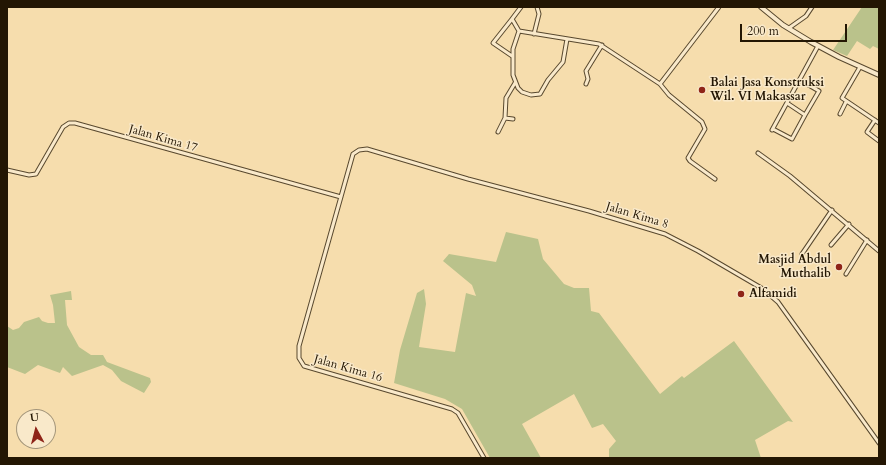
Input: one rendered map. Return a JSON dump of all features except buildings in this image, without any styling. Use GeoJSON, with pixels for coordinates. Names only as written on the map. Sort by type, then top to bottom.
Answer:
{"type":"FeatureCollection","features":[{"type":"Feature","properties":{"kind":"street"},"geometry":{"type":"LineString","coordinates":[[512,56],[494,43],[521,7]]}},
{"type":"Feature","properties":{"kind":"street"},"geometry":{"type":"LineString","coordinates":[[534,34],[539,14],[537,7]]}},
{"type":"Feature","properties":{"kind":"street"},"geometry":{"type":"LineString","coordinates":[[660,84],[719,7]]}},
{"type":"Feature","properties":{"kind":"street"},"geometry":{"type":"LineString","coordinates":[[761,7],[789,28],[818,46],[879,75]]}},
{"type":"Feature","properties":{"kind":"street"},"geometry":{"type":"LineString","coordinates":[[789,28],[804,18],[812,7]]}},
{"type":"Feature","properties":{"kind":"street"},"geometry":{"type":"LineString","coordinates":[[512,19],[519,31],[589,41],[602,45],[660,84],[670,96],[702,122],[705,129],[688,158],[716,179]]}},
{"type":"Feature","properties":{"kind":"street"},"geometry":{"type":"LineString","coordinates":[[519,31],[514,44],[512,56],[515,83],[522,92],[536,95],[540,94],[548,80],[563,62],[567,39]]}},
{"type":"Feature","properties":{"kind":"street"},"geometry":{"type":"LineString","coordinates":[[586,84],[588,79],[586,71],[602,45]]}},
{"type":"Feature","properties":{"kind":"street"},"geometry":{"type":"LineString","coordinates":[[800,80],[819,91],[792,139],[772,130],[818,46]]}},
{"type":"Feature","properties":{"kind":"street"},"geometry":{"type":"LineString","coordinates":[[860,67],[842,96],[846,102],[879,123]]}},
{"type":"Feature","properties":{"kind":"street"},"geometry":{"type":"LineString","coordinates":[[498,132],[505,118],[505,101],[508,91],[515,83]]}},
{"type":"Feature","properties":{"kind":"street"},"geometry":{"type":"LineString","coordinates":[[840,114],[846,102]]}},
{"type":"Feature","properties":{"kind":"street"},"geometry":{"type":"LineString","coordinates":[[787,103],[805,115]]}},
{"type":"Feature","properties":{"kind":"street"},"geometry":{"type":"LineString","coordinates":[[505,118],[513,119]]}},
{"type":"Feature","properties":{"kind":"street"},"geometry":{"type":"LineString","coordinates":[[875,120],[867,132],[879,141]]}},
{"type":"Feature","properties":{"kind":"street","name":"Jalan Kima 17"},"geometry":{"type":"LineString","coordinates":[[7,170],[29,175],[36,174],[63,127],[69,123],[75,123],[341,197]]}},
{"type":"Feature","properties":{"kind":"street","name":"Jalan Kima 8"},"geometry":{"type":"LineString","coordinates":[[341,197],[353,154],[359,150],[367,148],[468,179],[589,211],[670,236],[722,264],[763,289],[776,299],[879,443]]}},
{"type":"Feature","properties":{"kind":"street"},"geometry":{"type":"LineString","coordinates":[[758,153],[790,176],[832,210],[879,251]]}},
{"type":"Feature","properties":{"kind":"street","name":"Jalan Kima 16"},"geometry":{"type":"LineString","coordinates":[[341,197],[299,346],[298,352],[300,361],[304,366],[452,409],[458,413],[484,458]]}},
{"type":"Feature","properties":{"kind":"street"},"geometry":{"type":"LineString","coordinates":[[802,254],[832,210]]}},
{"type":"Feature","properties":{"kind":"street"},"geometry":{"type":"LineString","coordinates":[[831,245],[848,224]]}},
{"type":"Feature","properties":{"kind":"street"},"geometry":{"type":"LineString","coordinates":[[846,274],[867,240]]}},
{"type":"Feature","properties":{"kind":"green space"},"geometry":{"type":"Polygon","coordinates":[[[862,7],[879,7],[879,49],[873,46],[870,49],[857,41],[847,56],[833,50],[862,7]]]}},
{"type":"Feature","properties":{"kind":"green space"},"geometry":{"type":"Polygon","coordinates":[[[506,232],[538,239],[543,259],[564,284],[574,288],[589,288],[591,311],[599,313],[660,394],[682,376],[684,378],[734,341],[793,422],[788,421],[755,440],[761,458],[609,458],[609,449],[616,441],[603,424],[592,428],[574,394],[522,424],[541,458],[490,458],[462,409],[445,399],[394,383],[400,350],[417,293],[424,289],[426,304],[419,347],[455,352],[466,293],[476,296],[472,285],[443,261],[449,254],[496,262],[506,232]]]}},
{"type":"Feature","properties":{"kind":"green space"},"geometry":{"type":"Polygon","coordinates":[[[71,291],[72,300],[65,300],[67,325],[79,347],[91,355],[103,355],[107,362],[150,378],[151,382],[144,393],[121,381],[112,370],[103,365],[72,376],[63,367],[60,373],[38,365],[25,374],[7,367],[7,326],[13,330],[19,328],[24,322],[39,317],[42,321],[55,323],[50,295],[71,291]]]}},
{"type":"Feature","properties":{"kind":"place","name":"Balai Jasa Konstruksi Wil. VI Makassar"},"geometry":{"type":"Point","coordinates":[702,90]}},
{"type":"Feature","properties":{"kind":"place","name":"Masjid Abdul Muthalib"},"geometry":{"type":"Point","coordinates":[839,267]}},
{"type":"Feature","properties":{"kind":"place","name":"Alfamidi"},"geometry":{"type":"Point","coordinates":[741,294]}}]}
